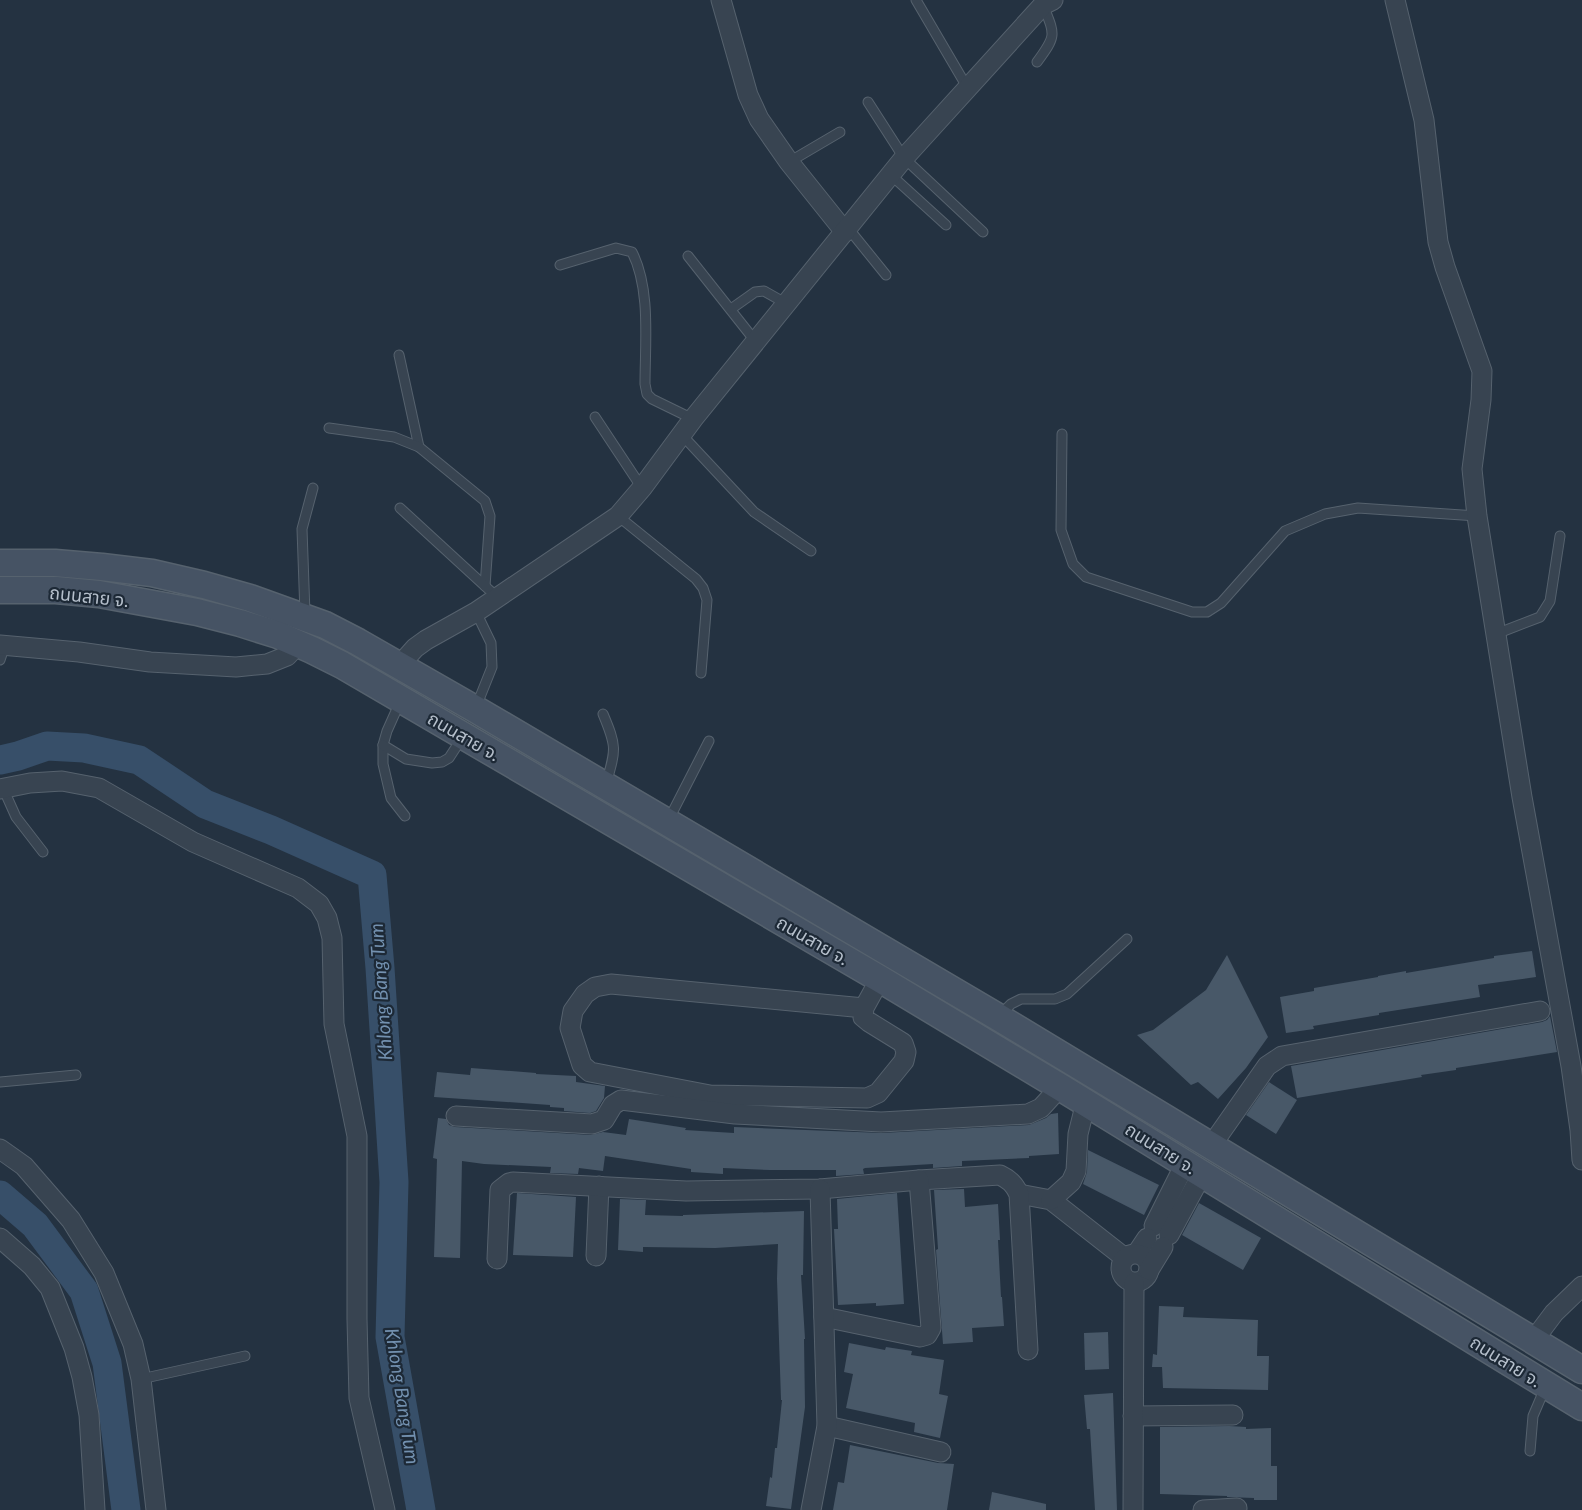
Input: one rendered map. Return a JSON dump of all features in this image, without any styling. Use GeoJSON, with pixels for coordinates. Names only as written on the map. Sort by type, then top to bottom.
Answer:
{"type":"FeatureCollection","features":[{"type":"Feature","properties":{"kind":"main road","name":"ถนนสาย จ."},"geometry":{"type":"LineString","coordinates":[[0,563],[64,564],[152,573],[250,598],[325,625],[400,666],[998,1017],[1582,1370]]}},
{"type":"Feature","properties":{"kind":"main road","name":"ถนนสาย จ."},"geometry":{"type":"LineString","coordinates":[[0,590],[65,591],[99,594],[197,612],[240,622],[298,644],[342,665],[880,979],[1086,1102],[1582,1407]]}},
{"type":"Feature","properties":{"kind":"street"},"geometry":{"type":"LineString","coordinates":[[721,0],[748,95],[759,119],[789,162],[846,230]]}},
{"type":"Feature","properties":{"kind":"street"},"geometry":{"type":"LineString","coordinates":[[1395,0],[1424,120],[1438,242],[1445,268],[1482,371],[1481,400],[1472,469],[1477,516],[1522,797],[1571,1066],[1580,1130],[1582,1160]]}},
{"type":"Feature","properties":{"kind":"street"},"geometry":{"type":"LineString","coordinates":[[400,666],[415,648],[426,640],[476,612],[492,592],[618,516],[642,488],[693,419],[904,158],[1048,2]]}},
{"type":"Feature","properties":{"kind":"street"},"geometry":{"type":"LineString","coordinates":[[2,650],[78,652],[150,662],[236,667],[267,664],[287,656],[298,644]]}},
{"type":"Feature","properties":{"kind":"street"},"geometry":{"type":"LineString","coordinates":[[2,788],[30,783],[62,781],[99,788],[193,842],[298,888],[319,904],[327,918],[332,938],[334,1024],[357,1136],[356,1319],[359,1398],[385,1510]]}},
{"type":"Feature","properties":{"kind":"street"},"geometry":{"type":"LineString","coordinates":[[864,1008],[611,984],[595,987],[585,994],[573,1011],[570,1028],[582,1065],[590,1072],[710,1095],[867,1098],[878,1093],[904,1060],[906,1052],[903,1043],[863,1017],[864,1008],[880,979]]}},
{"type":"Feature","properties":{"kind":"street"},"geometry":{"type":"LineString","coordinates":[[1211,1146],[1267,1066],[1282,1056],[1540,1011]]}},
{"type":"Feature","properties":{"kind":"street"},"geometry":{"type":"LineString","coordinates":[[456,1116],[592,1124],[604,1120],[613,1105],[621,1100],[735,1114],[881,1122],[1028,1114],[1041,1108],[1060,1087]]}},
{"type":"Feature","properties":{"kind":"street"},"geometry":{"type":"LineString","coordinates":[[1051,1200],[1071,1182],[1076,1171],[1078,1134],[1086,1102]]}},
{"type":"Feature","properties":{"kind":"street"},"geometry":{"type":"LineString","coordinates":[[0,1149],[24,1166],[71,1220],[104,1273],[133,1344],[141,1379],[156,1510]]}},
{"type":"Feature","properties":{"kind":"street"},"geometry":{"type":"LineString","coordinates":[[1149,1243],[1121,1263],[1123,1276],[1127,1281],[1134,1283],[1144,1280],[1148,1276],[1150,1270],[1144,1256],[1149,1243],[1194,1169]]}},
{"type":"Feature","properties":{"kind":"street"},"geometry":{"type":"LineString","coordinates":[[496,1259],[500,1190],[513,1182],[686,1191],[820,1189],[919,1180],[1000,1176],[1014,1184],[1019,1194],[1028,1350]]}},
{"type":"Feature","properties":{"kind":"street"},"geometry":{"type":"LineString","coordinates":[[824,1317],[920,1337],[927,1335],[931,1328],[919,1180]]}},
{"type":"Feature","properties":{"kind":"street"},"geometry":{"type":"LineString","coordinates":[[596,1256],[600,1186]]}},
{"type":"Feature","properties":{"kind":"street"},"geometry":{"type":"LineString","coordinates":[[811,1510],[827,1426],[820,1189]]}},
{"type":"Feature","properties":{"kind":"street"},"geometry":{"type":"LineString","coordinates":[[1019,1194],[1051,1200],[1149,1243]]}},
{"type":"Feature","properties":{"kind":"street"},"geometry":{"type":"LineString","coordinates":[[0,1238],[32,1266],[50,1288],[74,1348],[82,1377],[88,1415],[95,1510]]}},
{"type":"Feature","properties":{"kind":"street"},"geometry":{"type":"LineString","coordinates":[[1133,1510],[1134,1283]]}},
{"type":"Feature","properties":{"kind":"street"},"geometry":{"type":"LineString","coordinates":[[1533,1341],[1554,1313],[1582,1286]]}},
{"type":"Feature","properties":{"kind":"street"},"geometry":{"type":"LineString","coordinates":[[1134,1416],[1233,1415]]}},
{"type":"Feature","properties":{"kind":"street"},"geometry":{"type":"LineString","coordinates":[[827,1426],[941,1452]]}},
{"type":"Feature","properties":{"kind":"street"},"geometry":{"type":"LineString","coordinates":[[1203,1510],[1237,1508]]}},
{"type":"Feature","properties":{"kind":"lane"},"geometry":{"type":"LineString","coordinates":[[916,0],[967,88]]}},
{"type":"Feature","properties":{"kind":"lane"},"geometry":{"type":"LineString","coordinates":[[1037,62],[1052,43],[1048,2]]}},
{"type":"Feature","properties":{"kind":"lane"},"geometry":{"type":"LineString","coordinates":[[868,102],[904,158],[983,232]]}},
{"type":"Feature","properties":{"kind":"lane"},"geometry":{"type":"LineString","coordinates":[[789,162],[840,132]]}},
{"type":"Feature","properties":{"kind":"lane"},"geometry":{"type":"LineString","coordinates":[[891,175],[946,225]]}},
{"type":"Feature","properties":{"kind":"lane"},"geometry":{"type":"LineString","coordinates":[[846,230],[886,275]]}},
{"type":"Feature","properties":{"kind":"lane"},"geometry":{"type":"LineString","coordinates":[[560,265],[616,248],[632,252],[639,265],[645,305],[644,384],[647,394],[652,399],[693,419]]}},
{"type":"Feature","properties":{"kind":"lane"},"geometry":{"type":"LineString","coordinates":[[688,256],[756,342]]}},
{"type":"Feature","properties":{"kind":"lane"},"geometry":{"type":"LineString","coordinates":[[731,309],[754,292],[764,291],[787,304]]}},
{"type":"Feature","properties":{"kind":"lane"},"geometry":{"type":"LineString","coordinates":[[399,356],[418,447]]}},
{"type":"Feature","properties":{"kind":"lane"},"geometry":{"type":"LineString","coordinates":[[595,417],[642,488]]}},
{"type":"Feature","properties":{"kind":"lane"},"geometry":{"type":"LineString","coordinates":[[329,428],[394,437],[418,447],[485,501],[490,516],[492,592]]}},
{"type":"Feature","properties":{"kind":"lane"},"geometry":{"type":"LineString","coordinates":[[1062,434],[1060,530],[1073,564],[1086,577],[1192,612],[1207,612],[1221,603],[1285,531],[1325,514],[1358,508],[1477,516]]}},
{"type":"Feature","properties":{"kind":"lane"},"geometry":{"type":"LineString","coordinates":[[682,435],[754,512],[811,551]]}},
{"type":"Feature","properties":{"kind":"lane"},"geometry":{"type":"LineString","coordinates":[[306,617],[302,529],[313,488]]}},
{"type":"Feature","properties":{"kind":"lane"},"geometry":{"type":"LineString","coordinates":[[400,508],[492,592]]}},
{"type":"Feature","properties":{"kind":"lane"},"geometry":{"type":"LineString","coordinates":[[618,516],[696,579],[703,588],[707,600],[701,673]]}},
{"type":"Feature","properties":{"kind":"lane"},"geometry":{"type":"LineString","coordinates":[[1496,634],[1540,616],[1550,601],[1560,536]]}},
{"type":"Feature","properties":{"kind":"lane"},"geometry":{"type":"LineString","coordinates":[[475,710],[492,667],[491,643],[476,612]]}},
{"type":"Feature","properties":{"kind":"lane"},"geometry":{"type":"LineString","coordinates":[[401,699],[386,731],[383,746],[383,764],[391,798],[405,816]]}},
{"type":"Feature","properties":{"kind":"lane"},"geometry":{"type":"LineString","coordinates":[[603,714],[613,738],[615,754],[606,787]]}},
{"type":"Feature","properties":{"kind":"lane"},"geometry":{"type":"LineString","coordinates":[[383,746],[406,758],[432,763],[442,762],[449,758],[464,736]]}},
{"type":"Feature","properties":{"kind":"lane"},"geometry":{"type":"LineString","coordinates":[[667,822],[708,741]]}},
{"type":"Feature","properties":{"kind":"lane"},"geometry":{"type":"LineString","coordinates":[[2,788],[16,817],[43,852]]}},
{"type":"Feature","properties":{"kind":"lane"},"geometry":{"type":"LineString","coordinates":[[998,1017],[1011,1004],[1021,999],[1055,999],[1067,994],[1127,939]]}},
{"type":"Feature","properties":{"kind":"lane"},"geometry":{"type":"LineString","coordinates":[[0,1082],[76,1075]]}},
{"type":"Feature","properties":{"kind":"lane"},"geometry":{"type":"LineString","coordinates":[[141,1379],[245,1356]]}},
{"type":"Feature","properties":{"kind":"lane"},"geometry":{"type":"LineString","coordinates":[[1530,1451],[1533,1416],[1546,1385]]}},
{"type":"Feature","properties":{"kind":"building"},"geometry":{"type":"Polygon","coordinates":[[[1532,951],[1536,977],[1478,985],[1480,997],[1379,1013],[1379,1015],[1313,1026],[1314,1029],[1286,1033],[1280,997],[1314,991],[1314,988],[1378,976],[1406,971],[1406,973],[1494,958],[1494,956],[1532,951]]]}},
{"type":"Feature","properties":{"kind":"building"},"geometry":{"type":"Polygon","coordinates":[[[1227,955],[1268,1037],[1246,1068],[1218,1099],[1198,1082],[1191,1085],[1137,1035],[1153,1030],[1206,990],[1227,955]]]}},
{"type":"Feature","properties":{"kind":"building"},"geometry":{"type":"Polygon","coordinates":[[[1550,1016],[1557,1052],[1456,1068],[1456,1070],[1421,1075],[1422,1077],[1297,1098],[1291,1066],[1542,1022],[1550,1016]]]}},
{"type":"Feature","properties":{"kind":"building"},"geometry":{"type":"Polygon","coordinates":[[[471,1068],[576,1076],[576,1082],[605,1086],[604,1098],[596,1111],[590,1113],[564,1111],[564,1108],[550,1107],[550,1105],[434,1097],[437,1072],[470,1075],[471,1068]]]}},
{"type":"Feature","properties":{"kind":"building"},"geometry":{"type":"Polygon","coordinates":[[[1269,1082],[1297,1100],[1276,1134],[1246,1115],[1269,1082]]]}},
{"type":"Feature","properties":{"kind":"building"},"geometry":{"type":"Polygon","coordinates":[[[1058,1113],[1059,1154],[1029,1156],[1029,1158],[962,1161],[962,1166],[933,1168],[933,1164],[865,1168],[863,1169],[864,1174],[836,1176],[836,1170],[723,1168],[723,1174],[691,1172],[691,1169],[605,1156],[603,1171],[579,1168],[578,1174],[550,1173],[551,1167],[484,1164],[462,1161],[460,1258],[434,1257],[437,1159],[433,1158],[438,1118],[446,1119],[449,1125],[455,1127],[591,1135],[603,1132],[626,1135],[629,1119],[686,1128],[685,1130],[734,1133],[734,1127],[882,1133],[1029,1125],[1051,1114],[1058,1113]]]}},
{"type":"Feature","properties":{"kind":"building"},"geometry":{"type":"Polygon","coordinates":[[[1088,1150],[1159,1185],[1144,1215],[1083,1184],[1087,1172],[1088,1150]]]}},
{"type":"Feature","properties":{"kind":"building"},"geometry":{"type":"Polygon","coordinates":[[[964,1189],[965,1207],[998,1204],[1000,1240],[998,1240],[1004,1326],[972,1328],[973,1342],[943,1344],[936,1250],[938,1249],[934,1190],[964,1189]]]}},
{"type":"Feature","properties":{"kind":"building"},"geometry":{"type":"Polygon","coordinates":[[[517,1193],[576,1197],[573,1257],[513,1255],[517,1193]]]}},
{"type":"Feature","properties":{"kind":"building"},"geometry":{"type":"Polygon","coordinates":[[[897,1193],[904,1304],[876,1306],[876,1303],[838,1305],[834,1229],[838,1229],[837,1199],[897,1193]]]}},
{"type":"Feature","properties":{"kind":"building"},"geometry":{"type":"Polygon","coordinates":[[[620,1199],[646,1200],[645,1215],[683,1216],[804,1211],[803,1275],[801,1275],[805,1339],[805,1407],[791,1509],[766,1506],[770,1477],[772,1478],[775,1448],[777,1448],[782,1400],[777,1279],[778,1244],[715,1248],[643,1247],[643,1252],[618,1250],[620,1199]]]}},
{"type":"Feature","properties":{"kind":"building"},"geometry":{"type":"Polygon","coordinates":[[[1199,1203],[1261,1238],[1243,1270],[1182,1235],[1199,1203]]]}},
{"type":"Feature","properties":{"kind":"building"},"geometry":{"type":"Polygon","coordinates":[[[1159,1306],[1184,1307],[1183,1317],[1258,1320],[1257,1356],[1269,1356],[1268,1390],[1163,1388],[1162,1367],[1152,1367],[1153,1354],[1157,1355],[1159,1306]]]}},
{"type":"Feature","properties":{"kind":"building"},"geometry":{"type":"Polygon","coordinates":[[[1108,1332],[1109,1369],[1085,1370],[1084,1333],[1108,1332]]]}},
{"type":"Feature","properties":{"kind":"building"},"geometry":{"type":"Polygon","coordinates":[[[849,1343],[885,1350],[886,1347],[912,1351],[911,1355],[944,1360],[939,1394],[948,1396],[940,1438],[914,1432],[915,1423],[846,1408],[853,1374],[844,1372],[849,1343]]]}},
{"type":"Feature","properties":{"kind":"building"},"geometry":{"type":"Polygon","coordinates":[[[1113,1393],[1117,1510],[1095,1510],[1090,1429],[1087,1429],[1084,1395],[1113,1393]]]}},
{"type":"Feature","properties":{"kind":"building"},"geometry":{"type":"Polygon","coordinates":[[[1160,1427],[1246,1427],[1246,1429],[1271,1428],[1271,1466],[1277,1466],[1277,1500],[1160,1494],[1160,1427]]]}},
{"type":"Feature","properties":{"kind":"building"},"geometry":{"type":"Polygon","coordinates":[[[850,1445],[938,1463],[954,1464],[947,1510],[833,1510],[838,1482],[844,1483],[850,1445]]]}},
{"type":"Feature","properties":{"kind":"building"},"geometry":{"type":"Polygon","coordinates":[[[992,1492],[1046,1504],[1046,1510],[989,1510],[992,1492]]]}},
{"type":"Feature","properties":{"kind":"waterway","name":"Khlong Bang Tum"},"geometry":{"type":"LineString","coordinates":[[0,760],[47,746],[84,748],[139,760],[205,804],[271,830],[372,875],[394,1182],[390,1337],[421,1510]]}},
{"type":"Feature","properties":{"kind":"waterway","name":"Khlong Bang Tum"},"geometry":{"type":"LineString","coordinates":[[0,1195],[35,1225],[84,1291],[107,1363],[126,1510]]}}]}
